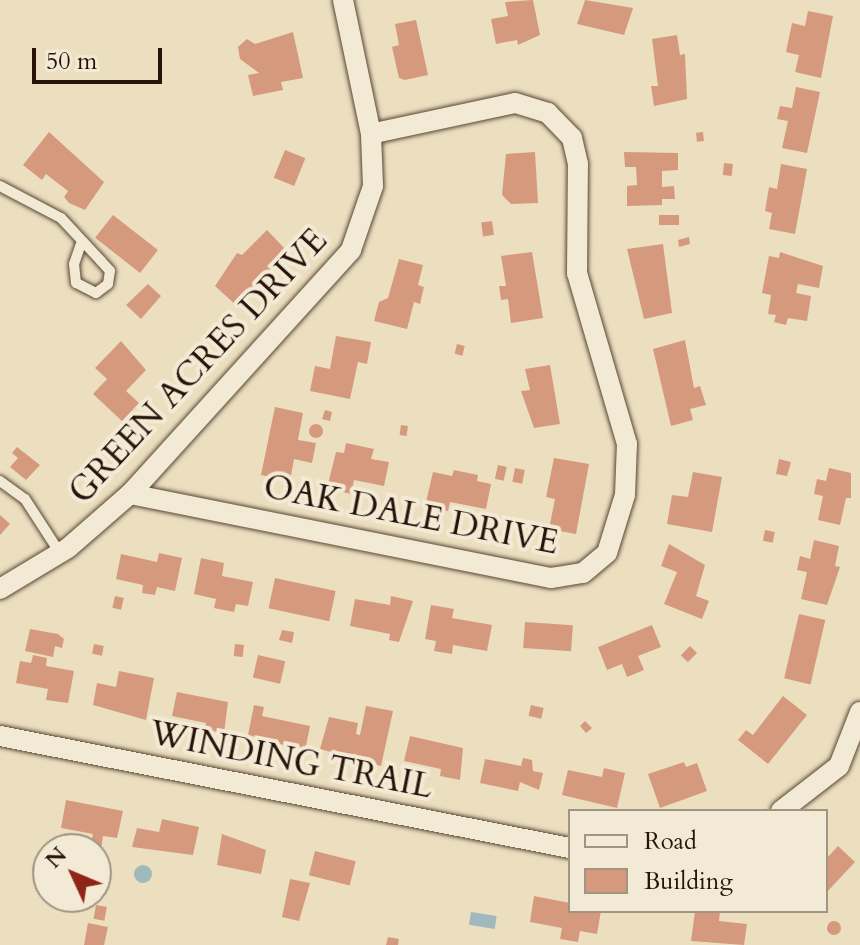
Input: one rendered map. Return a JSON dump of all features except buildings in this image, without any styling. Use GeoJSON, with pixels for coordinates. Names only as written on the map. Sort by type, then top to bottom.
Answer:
{"type":"FeatureCollection","features":[{"type":"Feature","properties":{"kind":"street","name":"GREEN ACRES DRIVE"},"geometry":{"type":"LineString","coordinates":[[0,589],[60,553],[130,494],[351,250],[373,186],[371,134],[343,0]]}},
{"type":"Feature","properties":{"kind":"street","name":"OAK DALE DRIVE"},"geometry":{"type":"LineString","coordinates":[[130,494],[551,578],[583,573],[607,553],[625,495],[627,444],[577,273],[578,164],[572,138],[548,113],[515,103],[371,134]]}},
{"type":"Feature","properties":{"kind":"street"},"geometry":{"type":"LineString","coordinates":[[784,809],[828,778],[852,743],[860,712]]}},
{"type":"Feature","properties":{"kind":"street","name":"WINDING TRAIL"},"geometry":{"type":"LineString","coordinates":[[0,736],[568,848]]}},
{"type":"Feature","properties":{"kind":"street"},"geometry":{"type":"LineString","coordinates":[[828,778],[860,771]]}},
{"type":"Feature","properties":{"kind":"lane"},"geometry":{"type":"LineString","coordinates":[[0,186],[42,205],[110,271],[108,284],[96,293],[76,283],[74,264],[81,244]]}},
{"type":"Feature","properties":{"kind":"lane"},"geometry":{"type":"LineString","coordinates":[[0,481],[25,499],[60,553]]}},
{"type":"Feature","properties":{"kind":"water"},"geometry":{"type":"Polygon","coordinates":[[[139,865],[147,865],[152,874],[150,881],[139,883],[134,878],[134,870],[139,865]]]}},
{"type":"Feature","properties":{"kind":"water"},"geometry":{"type":"Polygon","coordinates":[[[471,912],[497,916],[495,929],[469,925],[471,912]]]}}]}
